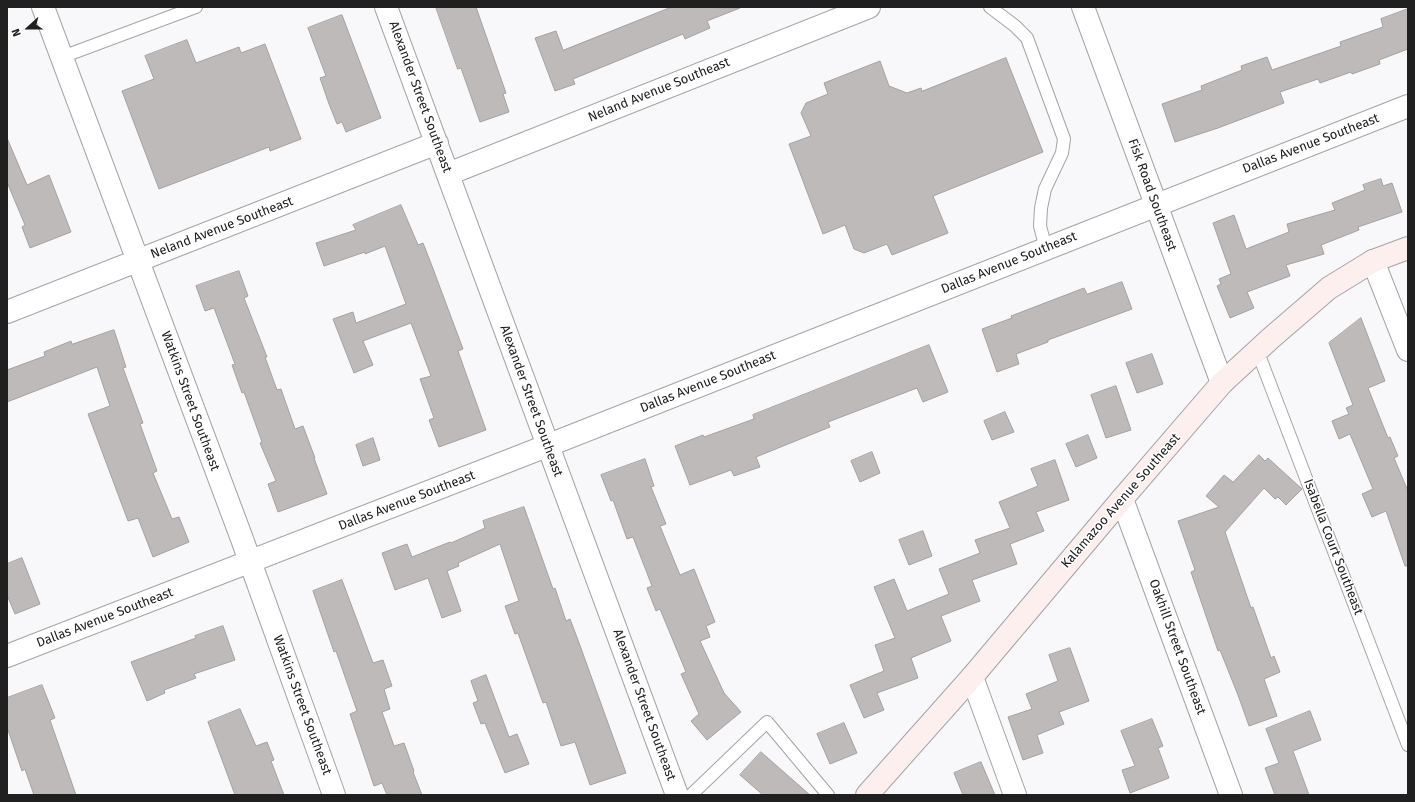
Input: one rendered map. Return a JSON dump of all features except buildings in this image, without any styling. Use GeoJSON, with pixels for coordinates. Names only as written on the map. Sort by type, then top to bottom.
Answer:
{"type":"FeatureCollection","features":[{"type":"Feature","properties":{"kind":"street","name":"Watkins Street Southeast"},"geometry":{"type":"LineString","coordinates":[[43,7],[250,562],[334,795]]}},
{"type":"Feature","properties":{"kind":"street","name":"Alexander Street Southeast"},"geometry":{"type":"LineString","coordinates":[[386,7],[677,795]]}},
{"type":"Feature","properties":{"kind":"street","name":"Neland Avenue Southeast"},"geometry":{"type":"LineString","coordinates":[[448,174],[869,7]]}},
{"type":"Feature","properties":{"kind":"street","name":"Fisk Road Southeast"},"geometry":{"type":"LineString","coordinates":[[1083,7],[1222,383]]}},
{"type":"Feature","properties":{"kind":"street","name":"Dallas Avenue Southeast"},"geometry":{"type":"LineString","coordinates":[[7,656],[548,446],[1408,106]]}},
{"type":"Feature","properties":{"kind":"street","name":"Neland Avenue Southeast"},"geometry":{"type":"LineString","coordinates":[[7,312],[437,143]]}},
{"type":"Feature","properties":{"kind":"street","name":"Kalamazoo Avenue Southeast"},"geometry":{"type":"LineString","coordinates":[[867,795],[972,677],[1222,383],[1257,350],[1329,288],[1373,261],[1408,248]]}},
{"type":"Feature","properties":{"kind":"street"},"geometry":{"type":"LineString","coordinates":[[1373,261],[1408,350]]}},
{"type":"Feature","properties":{"kind":"street","name":"Oakhill Street Southeast"},"geometry":{"type":"LineString","coordinates":[[1122,499],[1231,795]]}},
{"type":"Feature","properties":{"kind":"street"},"geometry":{"type":"LineString","coordinates":[[972,677],[1015,795]]}},
{"type":"Feature","properties":{"kind":"lane"},"geometry":{"type":"LineString","coordinates":[[62,57],[196,7]]}},
{"type":"Feature","properties":{"kind":"lane"},"geometry":{"type":"LineString","coordinates":[[990,7],[1015,26],[1027,38],[1064,138],[1062,153],[1045,189],[1041,208],[1040,226],[1046,249]]}},
{"type":"Feature","properties":{"kind":"lane","name":"Isabella Court Southeast"},"geometry":{"type":"LineString","coordinates":[[1257,350],[1408,745]]}},
{"type":"Feature","properties":{"kind":"lane"},"geometry":{"type":"LineString","coordinates":[[691,795],[767,722],[828,795]]}}]}
